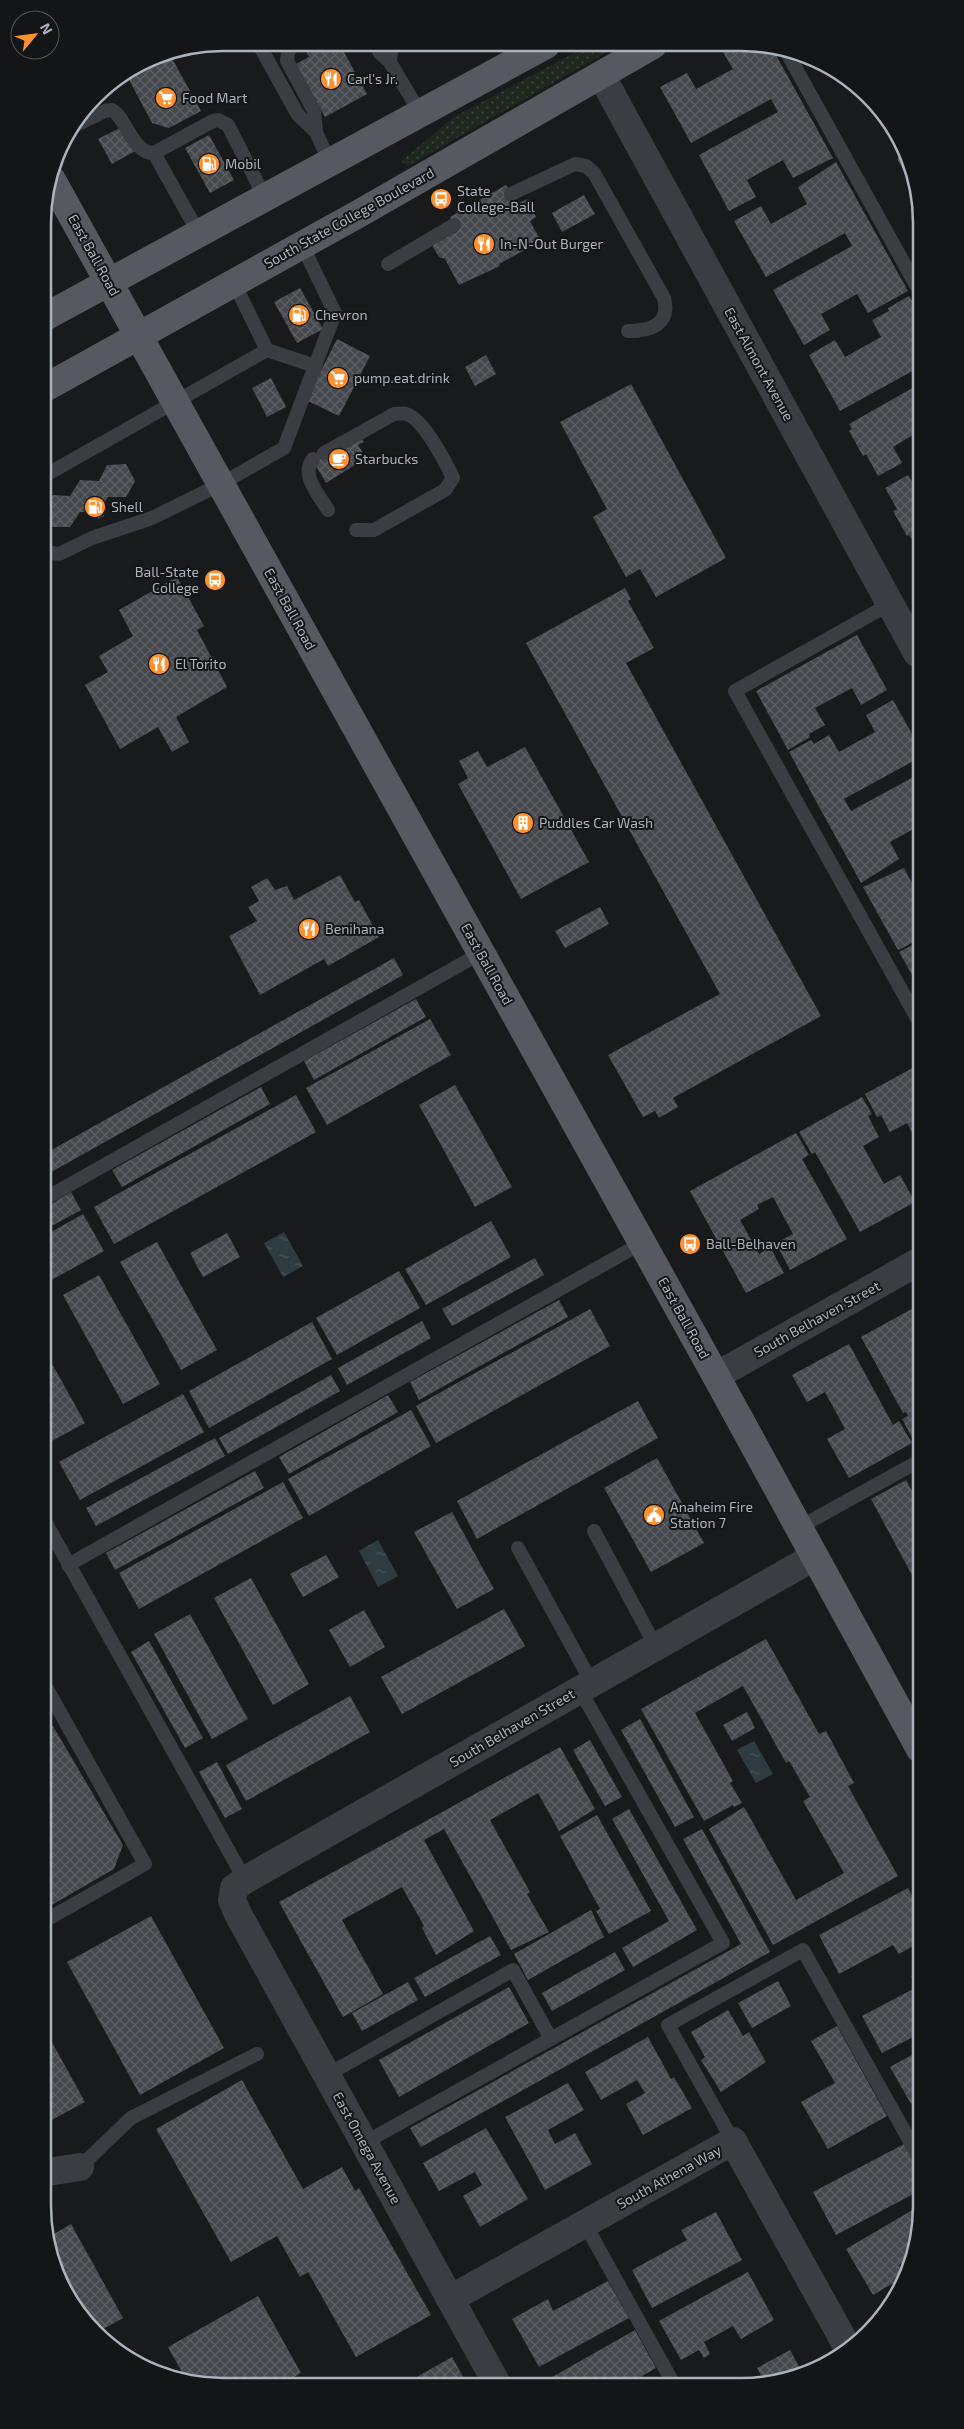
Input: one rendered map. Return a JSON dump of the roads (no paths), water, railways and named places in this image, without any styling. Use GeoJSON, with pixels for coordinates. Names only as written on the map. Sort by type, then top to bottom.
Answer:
{"type":"FeatureCollection","features":[{"type":"Feature","properties":{"kind":"main road"},"geometry":{"type":"LineString","coordinates":[[52,313],[533,51]]}},
{"type":"Feature","properties":{"kind":"main road","name":"South State College Boulevard"},"geometry":{"type":"LineString","coordinates":[[52,385],[643,51]]}},
{"type":"Feature","properties":{"kind":"main road","name":"East Ball Road"},"geometry":{"type":"LineString","coordinates":[[56,187],[716,1376],[912,1735]]}},
{"type":"Feature","properties":{"kind":"street","name":"East Almont Avenue"},"geometry":{"type":"LineString","coordinates":[[601,75],[913,645]]}},
{"type":"Feature","properties":{"kind":"street","name":"South Belhaven Street"},"geometry":{"type":"LineString","coordinates":[[716,1376],[912,1265]]}},
{"type":"Feature","properties":{"kind":"street","name":"South Belhaven Street"},"geometry":{"type":"LineString","coordinates":[[238,1914],[232,1900],[234,1888],[245,1880],[814,1557]]}},
{"type":"Feature","properties":{"kind":"street","name":"East Omega Avenue"},"geometry":{"type":"LineString","coordinates":[[238,1914],[494,2378]]}},
{"type":"Feature","properties":{"kind":"street","name":"South Athena Way"},"geometry":{"type":"LineString","coordinates":[[450,2299],[733,2141],[845,2342]]}},
{"type":"Feature","properties":{"kind":"street"},"geometry":{"type":"LineString","coordinates":[[51,2172],[80,2167]]}},
{"type":"Feature","properties":{"kind":"lane"},"geometry":{"type":"LineString","coordinates":[[262,51],[298,116],[316,132]]}},
{"type":"Feature","properties":{"kind":"lane"},"geometry":{"type":"LineString","coordinates":[[289,51],[287,61],[314,111],[316,132],[329,161]]}},
{"type":"Feature","properties":{"kind":"lane"},"geometry":{"type":"LineString","coordinates":[[379,51],[390,62],[420,113]]}},
{"type":"Feature","properties":{"kind":"lane"},"geometry":{"type":"LineString","coordinates":[[390,62],[392,51]]}},
{"type":"Feature","properties":{"kind":"lane"},"geometry":{"type":"LineString","coordinates":[[789,58],[913,280]]}},
{"type":"Feature","properties":{"kind":"lane"},"geometry":{"type":"LineString","coordinates":[[86,120],[105,111],[112,110],[119,114],[138,145],[150,153],[154,153],[213,121],[223,121],[228,125],[264,196]]}},
{"type":"Feature","properties":{"kind":"lane"},"geometry":{"type":"LineString","coordinates":[[154,153],[198,232]]}},
{"type":"Feature","properties":{"kind":"lane"},"geometry":{"type":"LineString","coordinates":[[511,194],[564,167],[575,164],[586,166],[594,173],[664,298],[666,308],[664,318],[644,331],[628,331]]}},
{"type":"Feature","properties":{"kind":"lane"},"geometry":{"type":"LineString","coordinates":[[388,264],[454,225]]}},
{"type":"Feature","properties":{"kind":"lane"},"geometry":{"type":"LineString","coordinates":[[52,553],[59,554],[92,538],[152,518],[221,484],[284,448],[335,313],[302,245]]}},
{"type":"Feature","properties":{"kind":"lane"},"geometry":{"type":"LineString","coordinates":[[234,283],[267,350],[315,366]]}},
{"type":"Feature","properties":{"kind":"lane"},"geometry":{"type":"LineString","coordinates":[[52,472],[267,350]]}},
{"type":"Feature","properties":{"kind":"lane"},"geometry":{"type":"LineString","coordinates":[[328,510],[308,476],[308,465],[318,456],[394,414],[406,413],[414,418],[422,426],[453,478],[444,490],[374,530],[356,530]]}},
{"type":"Feature","properties":{"kind":"lane"},"geometry":{"type":"LineString","coordinates":[[890,604],[735,691],[913,1010]]}},
{"type":"Feature","properties":{"kind":"lane"},"geometry":{"type":"LineString","coordinates":[[52,1195],[481,953]]}},
{"type":"Feature","properties":{"kind":"lane"},"geometry":{"type":"LineString","coordinates":[[68,1566],[642,1243]]}},
{"type":"Feature","properties":{"kind":"lane"},"geometry":{"type":"LineString","coordinates":[[798,1528],[912,1465]]}},
{"type":"Feature","properties":{"kind":"lane"},"geometry":{"type":"LineString","coordinates":[[594,1531],[656,1646]]}},
{"type":"Feature","properties":{"kind":"lane"},"geometry":{"type":"LineString","coordinates":[[51,1533],[245,1880]]}},
{"type":"Feature","properties":{"kind":"lane"},"geometry":{"type":"LineString","coordinates":[[364,2143],[723,1942],[586,1686],[518,1548]]}},
{"type":"Feature","properties":{"kind":"lane"},"geometry":{"type":"LineString","coordinates":[[51,1697],[145,1864],[51,1917]]}},
{"type":"Feature","properties":{"kind":"lane"},"geometry":{"type":"LineString","coordinates":[[733,2141],[668,2025],[803,1950],[912,2145]]}},
{"type":"Feature","properties":{"kind":"lane"},"geometry":{"type":"LineString","coordinates":[[327,2075],[513,1970],[551,2039]]}},
{"type":"Feature","properties":{"kind":"lane"},"geometry":{"type":"LineString","coordinates":[[80,2167],[131,2118],[256,2054]]}},
{"type":"Feature","properties":{"kind":"lane"},"geometry":{"type":"LineString","coordinates":[[585,2224],[670,2378]]}},
{"type":"Feature","properties":{"kind":"water"},"geometry":{"type":"Polygon","coordinates":[[[284,1232],[303,1266],[283,1277],[264,1243],[284,1232]]]}},
{"type":"Feature","properties":{"kind":"water"},"geometry":{"type":"Polygon","coordinates":[[[378,1540],[398,1576],[378,1587],[359,1551],[378,1540]]]}},
{"type":"Feature","properties":{"kind":"water"},"geometry":{"type":"Polygon","coordinates":[[[754,1741],[773,1774],[756,1783],[737,1750],[754,1741]]]}},
{"type":"Feature","properties":{"kind":"place","name":"Carl's Jr."},"geometry":{"type":"Point","coordinates":[331,79]}},
{"type":"Feature","properties":{"kind":"place","name":"Food Mart"},"geometry":{"type":"Point","coordinates":[166,98]}},
{"type":"Feature","properties":{"kind":"place","name":"Mobil"},"geometry":{"type":"Point","coordinates":[209,164]}},
{"type":"Feature","properties":{"kind":"place","name":"State College-Ball"},"geometry":{"type":"Point","coordinates":[441,199]}},
{"type":"Feature","properties":{"kind":"place","name":"In-N-Out Burger"},"geometry":{"type":"Point","coordinates":[484,244]}},
{"type":"Feature","properties":{"kind":"place","name":"Chevron"},"geometry":{"type":"Point","coordinates":[299,315]}},
{"type":"Feature","properties":{"kind":"place","name":"pump.eat.drink"},"geometry":{"type":"Point","coordinates":[338,378]}},
{"type":"Feature","properties":{"kind":"place","name":"Starbucks"},"geometry":{"type":"Point","coordinates":[339,459]}},
{"type":"Feature","properties":{"kind":"place","name":"Shell"},"geometry":{"type":"Point","coordinates":[95,507]}},
{"type":"Feature","properties":{"kind":"place","name":"Ball-State College"},"geometry":{"type":"Point","coordinates":[215,580]}},
{"type":"Feature","properties":{"kind":"place","name":"El Torito"},"geometry":{"type":"Point","coordinates":[159,664]}},
{"type":"Feature","properties":{"kind":"place","name":"Puddles Car Wash"},"geometry":{"type":"Point","coordinates":[523,823]}},
{"type":"Feature","properties":{"kind":"place","name":"Benihana"},"geometry":{"type":"Point","coordinates":[309,929]}},
{"type":"Feature","properties":{"kind":"place","name":"Ball-Belhaven"},"geometry":{"type":"Point","coordinates":[690,1244]}},
{"type":"Feature","properties":{"kind":"place","name":"Anaheim Fire Station 7"},"geometry":{"type":"Point","coordinates":[654,1515]}}]}
